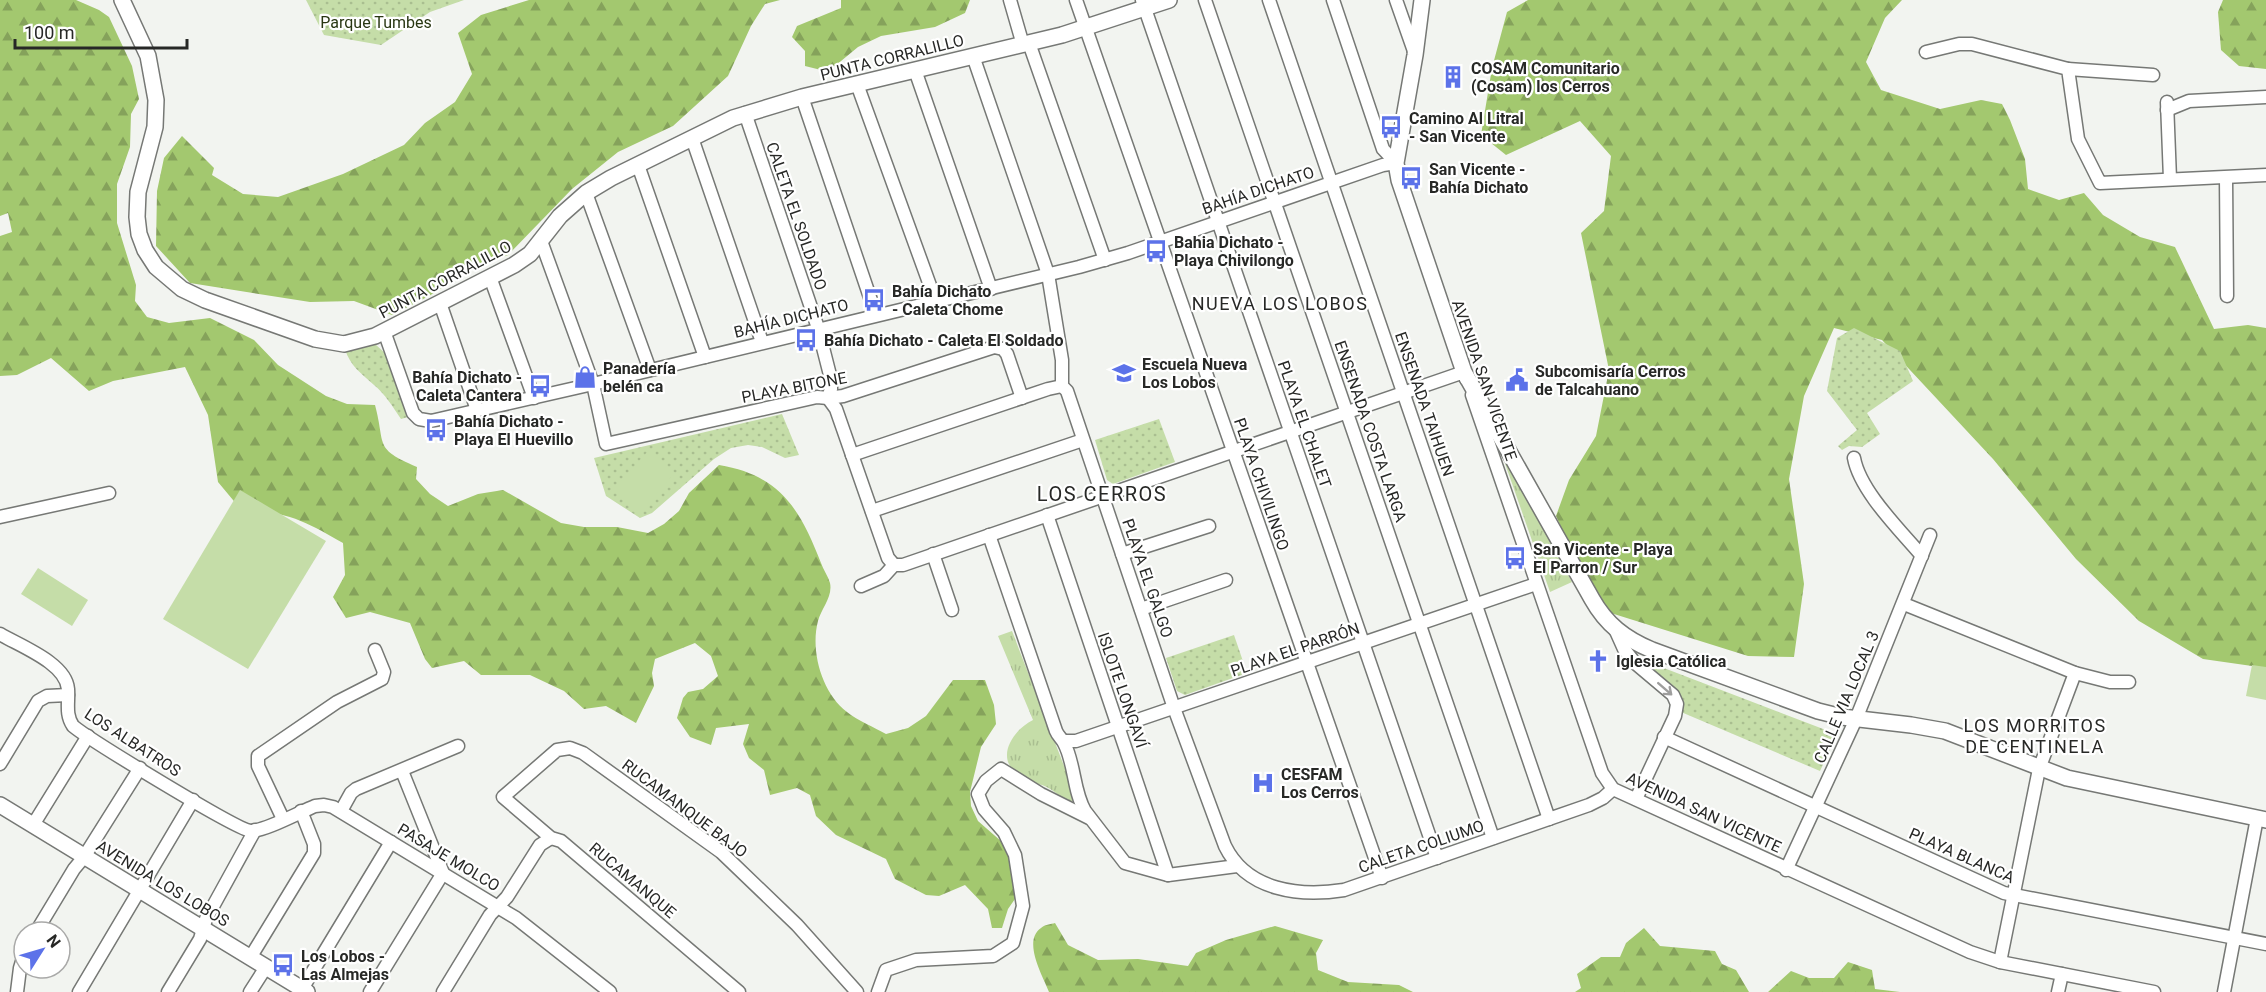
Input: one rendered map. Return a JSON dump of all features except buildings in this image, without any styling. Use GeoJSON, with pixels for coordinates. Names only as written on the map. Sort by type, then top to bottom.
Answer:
{"type":"FeatureCollection","features":[{"type":"Feature","properties":{"kind":"street","name":"PUNTA CORRALILLO"},"geometry":{"type":"LineString","coordinates":[[122,0],[144,46],[155,85],[155,127],[140,181],[137,210],[141,240],[156,267],[182,289],[205,300],[325,342],[354,343],[384,331],[522,260],[541,241],[560,216],[586,193],[745,113],[1026,44],[1086,28],[1143,4],[1169,0]]}},
{"type":"Feature","properties":{"kind":"street"},"geometry":{"type":"LineString","coordinates":[[1010,0],[1105,260]]}},
{"type":"Feature","properties":{"kind":"street","name":"PLAYA CHIVILINGO"},"geometry":{"type":"LineString","coordinates":[[1077,0],[1382,878]]}},
{"type":"Feature","properties":{"kind":"street","name":"ENSENADA COSTA LARGA"},"geometry":{"type":"LineString","coordinates":[[1205,0],[1493,838]]}},
{"type":"Feature","properties":{"kind":"street","name":"ENSENADA TAIHUEN"},"geometry":{"type":"LineString","coordinates":[[1269,0],[1549,819]]}},
{"type":"Feature","properties":{"kind":"street"},"geometry":{"type":"LineString","coordinates":[[1333,0],[1383,149],[1396,163]]}},
{"type":"Feature","properties":{"kind":"street"},"geometry":{"type":"LineString","coordinates":[[1396,0],[1415,55]]}},
{"type":"Feature","properties":{"kind":"street","name":"AVENIDA SAN VICENTE"},"geometry":{"type":"LineString","coordinates":[[1422,0],[1396,163],[1399,180],[1536,584],[1608,785],[1786,870],[1970,952],[2000,962],[2154,992]]}},
{"type":"Feature","properties":{"kind":"street","name":"PLAYA EL CHALET"},"geometry":{"type":"LineString","coordinates":[[1143,4],[1437,858]]}},
{"type":"Feature","properties":{"kind":"street"},"geometry":{"type":"LineString","coordinates":[[1926,52],[1959,44],[1972,44],[2068,69],[2153,75]]}},
{"type":"Feature","properties":{"kind":"street","name":"PLAYA EL GALGO"},"geometry":{"type":"LineString","coordinates":[[973,56],[1048,274],[1062,360],[1062,386],[1067,391],[1174,708],[1225,846],[1237,866]]}},
{"type":"Feature","properties":{"kind":"street"},"geometry":{"type":"LineString","coordinates":[[2068,69],[2078,139],[2100,183],[2266,175]]}},
{"type":"Feature","properties":{"kind":"street"},"geometry":{"type":"LineString","coordinates":[[915,70],[991,289]]}},
{"type":"Feature","properties":{"kind":"street"},"geometry":{"type":"LineString","coordinates":[[857,84],[936,302]]}},
{"type":"Feature","properties":{"kind":"street"},"geometry":{"type":"LineString","coordinates":[[2170,179],[2167,106],[2189,101],[2266,97]]}},
{"type":"Feature","properties":{"kind":"street"},"geometry":{"type":"LineString","coordinates":[[802,98],[876,315]]}},
{"type":"Feature","properties":{"kind":"street","name":"CALETA EL SOLDADO"},"geometry":{"type":"LineString","coordinates":[[745,113],[818,328],[831,379],[828,398],[836,409],[888,558],[894,565]]}},
{"type":"Feature","properties":{"kind":"street"},"geometry":{"type":"LineString","coordinates":[[692,138],[762,342]]}},
{"type":"Feature","properties":{"kind":"street","name":"BAHÍA DICHATO"},"geometry":{"type":"LineString","coordinates":[[384,331],[411,409],[415,416],[431,421],[1105,260],[1383,165],[1396,163]]}},
{"type":"Feature","properties":{"kind":"street"},"geometry":{"type":"LineString","coordinates":[[638,165],[705,357]]}},
{"type":"Feature","properties":{"kind":"street"},"geometry":{"type":"LineString","coordinates":[[2226,178],[2227,296]]}},
{"type":"Feature","properties":{"kind":"street"},"geometry":{"type":"LineString","coordinates":[[586,193],[650,370]]}},
{"type":"Feature","properties":{"kind":"street"},"geometry":{"type":"LineString","coordinates":[[541,241],[593,384]]}},
{"type":"Feature","properties":{"kind":"street"},"geometry":{"type":"LineString","coordinates":[[490,277],[534,398]]}},
{"type":"Feature","properties":{"kind":"street"},"geometry":{"type":"LineString","coordinates":[[440,303],[477,410]]}},
{"type":"Feature","properties":{"kind":"street","name":"PLAYA BITONE"},"geometry":{"type":"LineString","coordinates":[[593,384],[606,444],[817,396],[828,398],[843,396],[994,347],[1003,349],[1007,354],[1022,398]]}},
{"type":"Feature","properties":{"kind":"street"},"geometry":{"type":"LineString","coordinates":[[861,586],[884,576],[894,565],[903,565],[1464,372],[1598,609],[1615,629],[1629,656],[1676,699],[1676,712],[1636,799]]}},
{"type":"Feature","properties":{"kind":"street"},"geometry":{"type":"LineString","coordinates":[[852,455],[1056,386],[1062,386]]}},
{"type":"Feature","properties":{"kind":"street"},"geometry":{"type":"LineString","coordinates":[[872,511],[1083,440]]}},
{"type":"Feature","properties":{"kind":"street"},"geometry":{"type":"LineString","coordinates":[[1854,458],[1858,473],[1867,489],[1922,556]]}},
{"type":"Feature","properties":{"kind":"street"},"geometry":{"type":"LineString","coordinates":[[0,517],[109,493]]}},
{"type":"Feature","properties":{"kind":"street","name":"ISLOTE LONGAVÍ"},"geometry":{"type":"LineString","coordinates":[[1047,515],[1168,875]]}},
{"type":"Feature","properties":{"kind":"street"},"geometry":{"type":"LineString","coordinates":[[1122,554],[1209,526]]}},
{"type":"Feature","properties":{"kind":"street"},"geometry":{"type":"LineString","coordinates":[[989,535],[1056,731],[1064,741],[1080,801],[1125,863],[1168,875],[1237,866]]}},
{"type":"Feature","properties":{"kind":"street","name":"CALLE VIA LOCAL 3"},"geometry":{"type":"LineString","coordinates":[[1786,870],[1856,719],[1930,535]]}},
{"type":"Feature","properties":{"kind":"street"},"geometry":{"type":"LineString","coordinates":[[933,554],[952,610]]}},
{"type":"Feature","properties":{"kind":"street"},"geometry":{"type":"LineString","coordinates":[[1141,609],[1226,579]]}},
{"type":"Feature","properties":{"kind":"street","name":"PLAYA EL PARRÓN"},"geometry":{"type":"LineString","coordinates":[[1064,741],[1076,741],[1536,584]]}},
{"type":"Feature","properties":{"kind":"street"},"geometry":{"type":"LineString","coordinates":[[1904,604],[2075,673],[2110,682],[2129,682]]}},
{"type":"Feature","properties":{"kind":"street"},"geometry":{"type":"LineString","coordinates":[[1615,629],[1639,645],[1818,711],[1856,719],[1945,731],[2067,778],[2262,819],[2234,938],[2224,992]]}},
{"type":"Feature","properties":{"kind":"street"},"geometry":{"type":"LineString","coordinates":[[0,650],[3,636]]}},
{"type":"Feature","properties":{"kind":"street","name":"LOS ALBATROS"},"geometry":{"type":"LineString","coordinates":[[3,636],[57,668],[64,677],[70,721],[78,730],[242,828],[255,830]]}},
{"type":"Feature","properties":{"kind":"street"},"geometry":{"type":"LineString","coordinates":[[283,819],[258,766],[258,756],[337,702],[382,679],[384,672],[375,650]]}},
{"type":"Feature","properties":{"kind":"street"},"geometry":{"type":"LineString","coordinates":[[2000,962],[2039,769],[2075,673]]}},
{"type":"Feature","properties":{"kind":"street"},"geometry":{"type":"LineString","coordinates":[[0,764],[38,701],[47,696],[68,694]]}},
{"type":"Feature","properties":{"kind":"street"},"geometry":{"type":"LineString","coordinates":[[33,825],[88,736]]}},
{"type":"Feature","properties":{"kind":"street","name":"PLAYA BLANCA"},"geometry":{"type":"LineString","coordinates":[[1664,736],[2012,896],[2266,944]]}},
{"type":"Feature","properties":{"kind":"street"},"geometry":{"type":"LineString","coordinates":[[341,811],[356,789],[458,746]]}},
{"type":"Feature","properties":{"kind":"street","name":"RUCAMANQUE BAJO"},"geometry":{"type":"LineString","coordinates":[[503,797],[557,750],[570,748],[583,753],[722,852],[797,925],[857,992]]}},
{"type":"Feature","properties":{"kind":"street"},"geometry":{"type":"LineString","coordinates":[[43,920],[140,768]]}},
{"type":"Feature","properties":{"kind":"street"},"geometry":{"type":"LineString","coordinates":[[878,992],[886,970],[916,960],[993,956],[1013,943],[1023,906],[1015,855],[1004,832],[984,809],[978,794],[986,781],[1001,769],[1041,794],[1093,820]]}},
{"type":"Feature","properties":{"kind":"street"},"geometry":{"type":"LineString","coordinates":[[370,992],[443,873],[402,771]]}},
{"type":"Feature","properties":{"kind":"street","name":"CALETA COLIUMO"},"geometry":{"type":"LineString","coordinates":[[1237,866],[1256,880],[1279,888],[1326,893],[1344,890],[1596,802],[1613,789]]}},
{"type":"Feature","properties":{"kind":"street","name":"RUCAMANQUE"},"geometry":{"type":"LineString","coordinates":[[503,797],[550,838],[561,841],[739,992]]}},
{"type":"Feature","properties":{"kind":"street"},"geometry":{"type":"LineString","coordinates":[[79,992],[193,800]]}},
{"type":"Feature","properties":{"kind":"street","name":"AVENIDA LOS LOBOS"},"geometry":{"type":"LineString","coordinates":[[0,805],[304,990]]}},
{"type":"Feature","properties":{"kind":"street","name":"PASAJE MOLCO"},"geometry":{"type":"LineString","coordinates":[[255,830],[324,805],[341,811],[516,918],[610,992]]}},
{"type":"Feature","properties":{"kind":"street"},"geometry":{"type":"LineString","coordinates":[[250,958],[314,853],[314,844],[302,812]]}},
{"type":"Feature","properties":{"kind":"street"},"geometry":{"type":"LineString","coordinates":[[168,992],[201,939],[206,919],[255,830]]}},
{"type":"Feature","properties":{"kind":"street"},"geometry":{"type":"LineString","coordinates":[[458,992],[445,988],[540,845],[550,838]]}},
{"type":"Feature","properties":{"kind":"street"},"geometry":{"type":"LineString","coordinates":[[304,990],[391,842]]}},
{"type":"Feature","properties":{"kind":"street"},"geometry":{"type":"LineString","coordinates":[[250,992],[266,967]]}},
{"type":"Feature","properties":{"kind":"street"},"geometry":{"type":"LineString","coordinates":[[2058,992],[2062,974]]}},
{"type":"Feature","properties":{"kind":"green space"},"geometry":{"type":"Polygon","coordinates":[[[0,0],[76,0],[99,10],[109,17],[132,66],[139,99],[131,114],[130,147],[117,184],[117,223],[136,285],[135,301],[147,317],[169,323],[210,318],[254,340],[278,365],[326,396],[347,404],[375,405],[387,450],[417,467],[416,479],[430,494],[448,506],[478,494],[503,490],[561,523],[584,527],[617,527],[648,533],[664,524],[679,511],[689,493],[719,465],[758,477],[773,486],[796,511],[829,580],[830,593],[818,621],[816,645],[820,671],[838,704],[861,721],[886,734],[908,728],[926,716],[953,680],[985,680],[994,705],[996,724],[981,747],[970,792],[971,806],[978,821],[1019,857],[1017,896],[1008,909],[1002,928],[992,928],[988,909],[965,885],[939,896],[926,895],[895,879],[886,859],[836,835],[816,816],[810,795],[797,788],[770,795],[764,770],[749,758],[743,744],[749,724],[716,728],[711,745],[690,737],[677,718],[683,698],[688,692],[703,689],[718,676],[711,656],[695,643],[655,659],[652,673],[654,686],[636,723],[606,706],[584,709],[564,691],[530,675],[481,675],[464,661],[432,668],[425,659],[410,623],[370,612],[346,618],[333,597],[345,575],[343,543],[296,519],[271,512],[243,512],[218,482],[208,415],[185,367],[113,381],[89,391],[51,358],[17,375],[0,376],[0,236],[12,232],[8,213],[0,216],[0,0]]]}},
{"type":"Feature","properties":{"kind":"green space","name":"Parque Tumbes"},"geometry":{"type":"Polygon","coordinates":[[[306,0],[464,0],[430,12],[381,45],[324,35],[306,0]]]}},
{"type":"Feature","properties":{"kind":"green space"},"geometry":{"type":"Polygon","coordinates":[[[529,0],[780,0],[765,4],[751,26],[728,76],[673,126],[618,152],[572,189],[508,255],[469,271],[429,296],[392,315],[354,301],[310,302],[190,283],[156,246],[157,191],[164,158],[182,136],[214,168],[212,175],[243,194],[278,197],[343,174],[404,145],[425,123],[455,102],[472,74],[458,33],[481,15],[529,0]]]}},
{"type":"Feature","properties":{"kind":"green space"},"geometry":{"type":"Polygon","coordinates":[[[841,0],[970,0],[965,13],[935,27],[881,36],[858,47],[835,66],[821,70],[805,66],[805,51],[792,37],[797,26],[841,8],[841,0]]]}},
{"type":"Feature","properties":{"kind":"green space"},"geometry":{"type":"Polygon","coordinates":[[[1528,0],[1902,0],[1885,18],[1866,62],[1881,90],[1940,109],[1981,100],[2002,104],[2025,159],[2028,189],[2059,200],[2084,193],[2103,215],[2140,237],[2175,247],[2214,329],[2248,325],[2266,328],[2266,668],[2203,659],[2139,621],[2076,559],[1993,459],[1882,340],[1834,328],[1804,396],[1789,479],[1804,584],[1794,657],[1748,656],[1598,609],[1556,516],[1569,480],[1596,436],[1609,370],[1581,233],[1604,211],[1611,156],[1580,121],[1506,155],[1481,135],[1492,68],[1507,12],[1528,0]]]}},
{"type":"Feature","properties":{"kind":"green space"},"geometry":{"type":"Polygon","coordinates":[[[2223,0],[2266,0],[2266,69],[2239,66],[2221,50],[2218,12],[2223,0]]]}},
{"type":"Feature","properties":{"kind":"green space"},"geometry":{"type":"Polygon","coordinates":[[[1854,328],[1900,351],[1913,381],[1867,413],[1880,434],[1862,447],[1849,446],[1842,450],[1838,446],[1857,430],[1827,391],[1837,338],[1854,328]]]}},
{"type":"Feature","properties":{"kind":"green space"},"geometry":{"type":"Polygon","coordinates":[[[375,344],[386,354],[408,417],[401,419],[382,392],[353,365],[345,349],[375,344]]]}},
{"type":"Feature","properties":{"kind":"green space"},"geometry":{"type":"Polygon","coordinates":[[[782,414],[799,455],[785,458],[762,447],[748,445],[731,448],[714,459],[652,513],[640,518],[606,496],[594,458],[782,414]]]}},
{"type":"Feature","properties":{"kind":"green space"},"geometry":{"type":"Polygon","coordinates":[[[1159,419],[1175,462],[1113,484],[1107,480],[1095,440],[1159,419]]]}},
{"type":"Feature","properties":{"kind":"green space"},"geometry":{"type":"Polygon","coordinates":[[[649,450],[675,473],[639,513],[613,490],[649,450]]]}},
{"type":"Feature","properties":{"kind":"green space"},"geometry":{"type":"Polygon","coordinates":[[[1501,452],[1572,582],[1550,592],[1501,452]]]}},
{"type":"Feature","properties":{"kind":"green space"},"geometry":{"type":"Polygon","coordinates":[[[240,490],[326,541],[248,669],[163,619],[240,490]]]}},
{"type":"Feature","properties":{"kind":"green space"},"geometry":{"type":"Polygon","coordinates":[[[38,568],[88,600],[72,626],[21,594],[38,568]]]}},
{"type":"Feature","properties":{"kind":"green space"},"geometry":{"type":"Polygon","coordinates":[[[1012,631],[1076,797],[1070,803],[1046,786],[1025,780],[1009,763],[1007,756],[1011,742],[1020,729],[1033,720],[998,636],[1012,631]]]}},
{"type":"Feature","properties":{"kind":"green space"},"geometry":{"type":"Polygon","coordinates":[[[1234,635],[1247,673],[1185,695],[1177,691],[1166,658],[1234,635]]]}},
{"type":"Feature","properties":{"kind":"green space"},"geometry":{"type":"Polygon","coordinates":[[[1656,665],[1831,732],[1834,741],[1820,771],[1681,712],[1678,692],[1653,672],[1656,665]]]}},
{"type":"Feature","properties":{"kind":"green space"},"geometry":{"type":"Polygon","coordinates":[[[2252,665],[2266,667],[2266,700],[2246,696],[2252,665]]]}},
{"type":"Feature","properties":{"kind":"green space"},"geometry":{"type":"Polygon","coordinates":[[[1055,923],[1068,945],[1098,960],[1138,959],[1188,966],[1196,953],[1226,940],[1275,926],[1323,940],[1316,953],[1318,970],[1348,982],[1399,985],[1413,992],[1049,992],[1036,959],[1033,941],[1041,928],[1055,923]]]}},
{"type":"Feature","properties":{"kind":"green space"},"geometry":{"type":"Polygon","coordinates":[[[1644,928],[1660,946],[1715,951],[1722,964],[1736,970],[1749,992],[1575,992],[1581,988],[1577,974],[1601,957],[1620,957],[1626,943],[1644,928]]]}},
{"type":"Feature","properties":{"kind":"green space"},"geometry":{"type":"Polygon","coordinates":[[[1848,962],[1872,970],[1875,989],[1900,992],[1768,992],[1791,971],[1809,978],[1834,978],[1848,962]]]}},
{"type":"Feature","properties":{"kind":"place","name":"COSAM Comunitario (Cosam) los Cerros"},"geometry":{"type":"Point","coordinates":[1453,77]}},
{"type":"Feature","properties":{"kind":"place","name":"Camino Al Litral - San Vicente"},"geometry":{"type":"Point","coordinates":[1391,127]}},
{"type":"Feature","properties":{"kind":"place","name":"San Vicente - Bahía Dichato"},"geometry":{"type":"Point","coordinates":[1411,178]}},
{"type":"Feature","properties":{"kind":"place","name":"Bahia Dichato - Playa Chivilongo"},"geometry":{"type":"Point","coordinates":[1156,251]}},
{"type":"Feature","properties":{"kind":"place","name":"Bahía Dichato - Caleta Chome"},"geometry":{"type":"Point","coordinates":[874,300]}},
{"type":"Feature","properties":{"kind":"place","name":"Bahía Dichato - Caleta El Soldado"},"geometry":{"type":"Point","coordinates":[806,340]}},
{"type":"Feature","properties":{"kind":"place","name":"Escuela Nueva Los Lobos"},"geometry":{"type":"Point","coordinates":[1124,373]}},
{"type":"Feature","properties":{"kind":"place","name":"Panadería belén ca"},"geometry":{"type":"Point","coordinates":[585,377]}},
{"type":"Feature","properties":{"kind":"place","name":"Subcomisaría Cerros de Talcahuano"},"geometry":{"type":"Point","coordinates":[1517,380]}},
{"type":"Feature","properties":{"kind":"place","name":"Bahía Dichato - Caleta Cantera"},"geometry":{"type":"Point","coordinates":[540,386]}},
{"type":"Feature","properties":{"kind":"place","name":"Bahía Dichato - Playa El Huevillo"},"geometry":{"type":"Point","coordinates":[436,430]}},
{"type":"Feature","properties":{"kind":"place","name":"San Vicente - Playa El Parron / Sur"},"geometry":{"type":"Point","coordinates":[1515,558]}},
{"type":"Feature","properties":{"kind":"place","name":"Iglesia Católica"},"geometry":{"type":"Point","coordinates":[1598,661]}},
{"type":"Feature","properties":{"kind":"place","name":"CESFAM Los Cerros"},"geometry":{"type":"Point","coordinates":[1263,783]}},
{"type":"Feature","properties":{"kind":"place","name":"Los Lobos - Las Almejas"},"geometry":{"type":"Point","coordinates":[283,965]}},
{"type":"Feature","properties":{"kind":"district","name":"NUEVA LOS LOBOS"},"geometry":{"type":"Point","coordinates":[1280,304]}},
{"type":"Feature","properties":{"kind":"district","name":"LOS CERROS"},"geometry":{"type":"Point","coordinates":[1102,494]}},
{"type":"Feature","properties":{"kind":"district","name":"LOS MORRITOS DE CENTINELA"},"geometry":{"type":"Point","coordinates":[2035,736]}}]}
